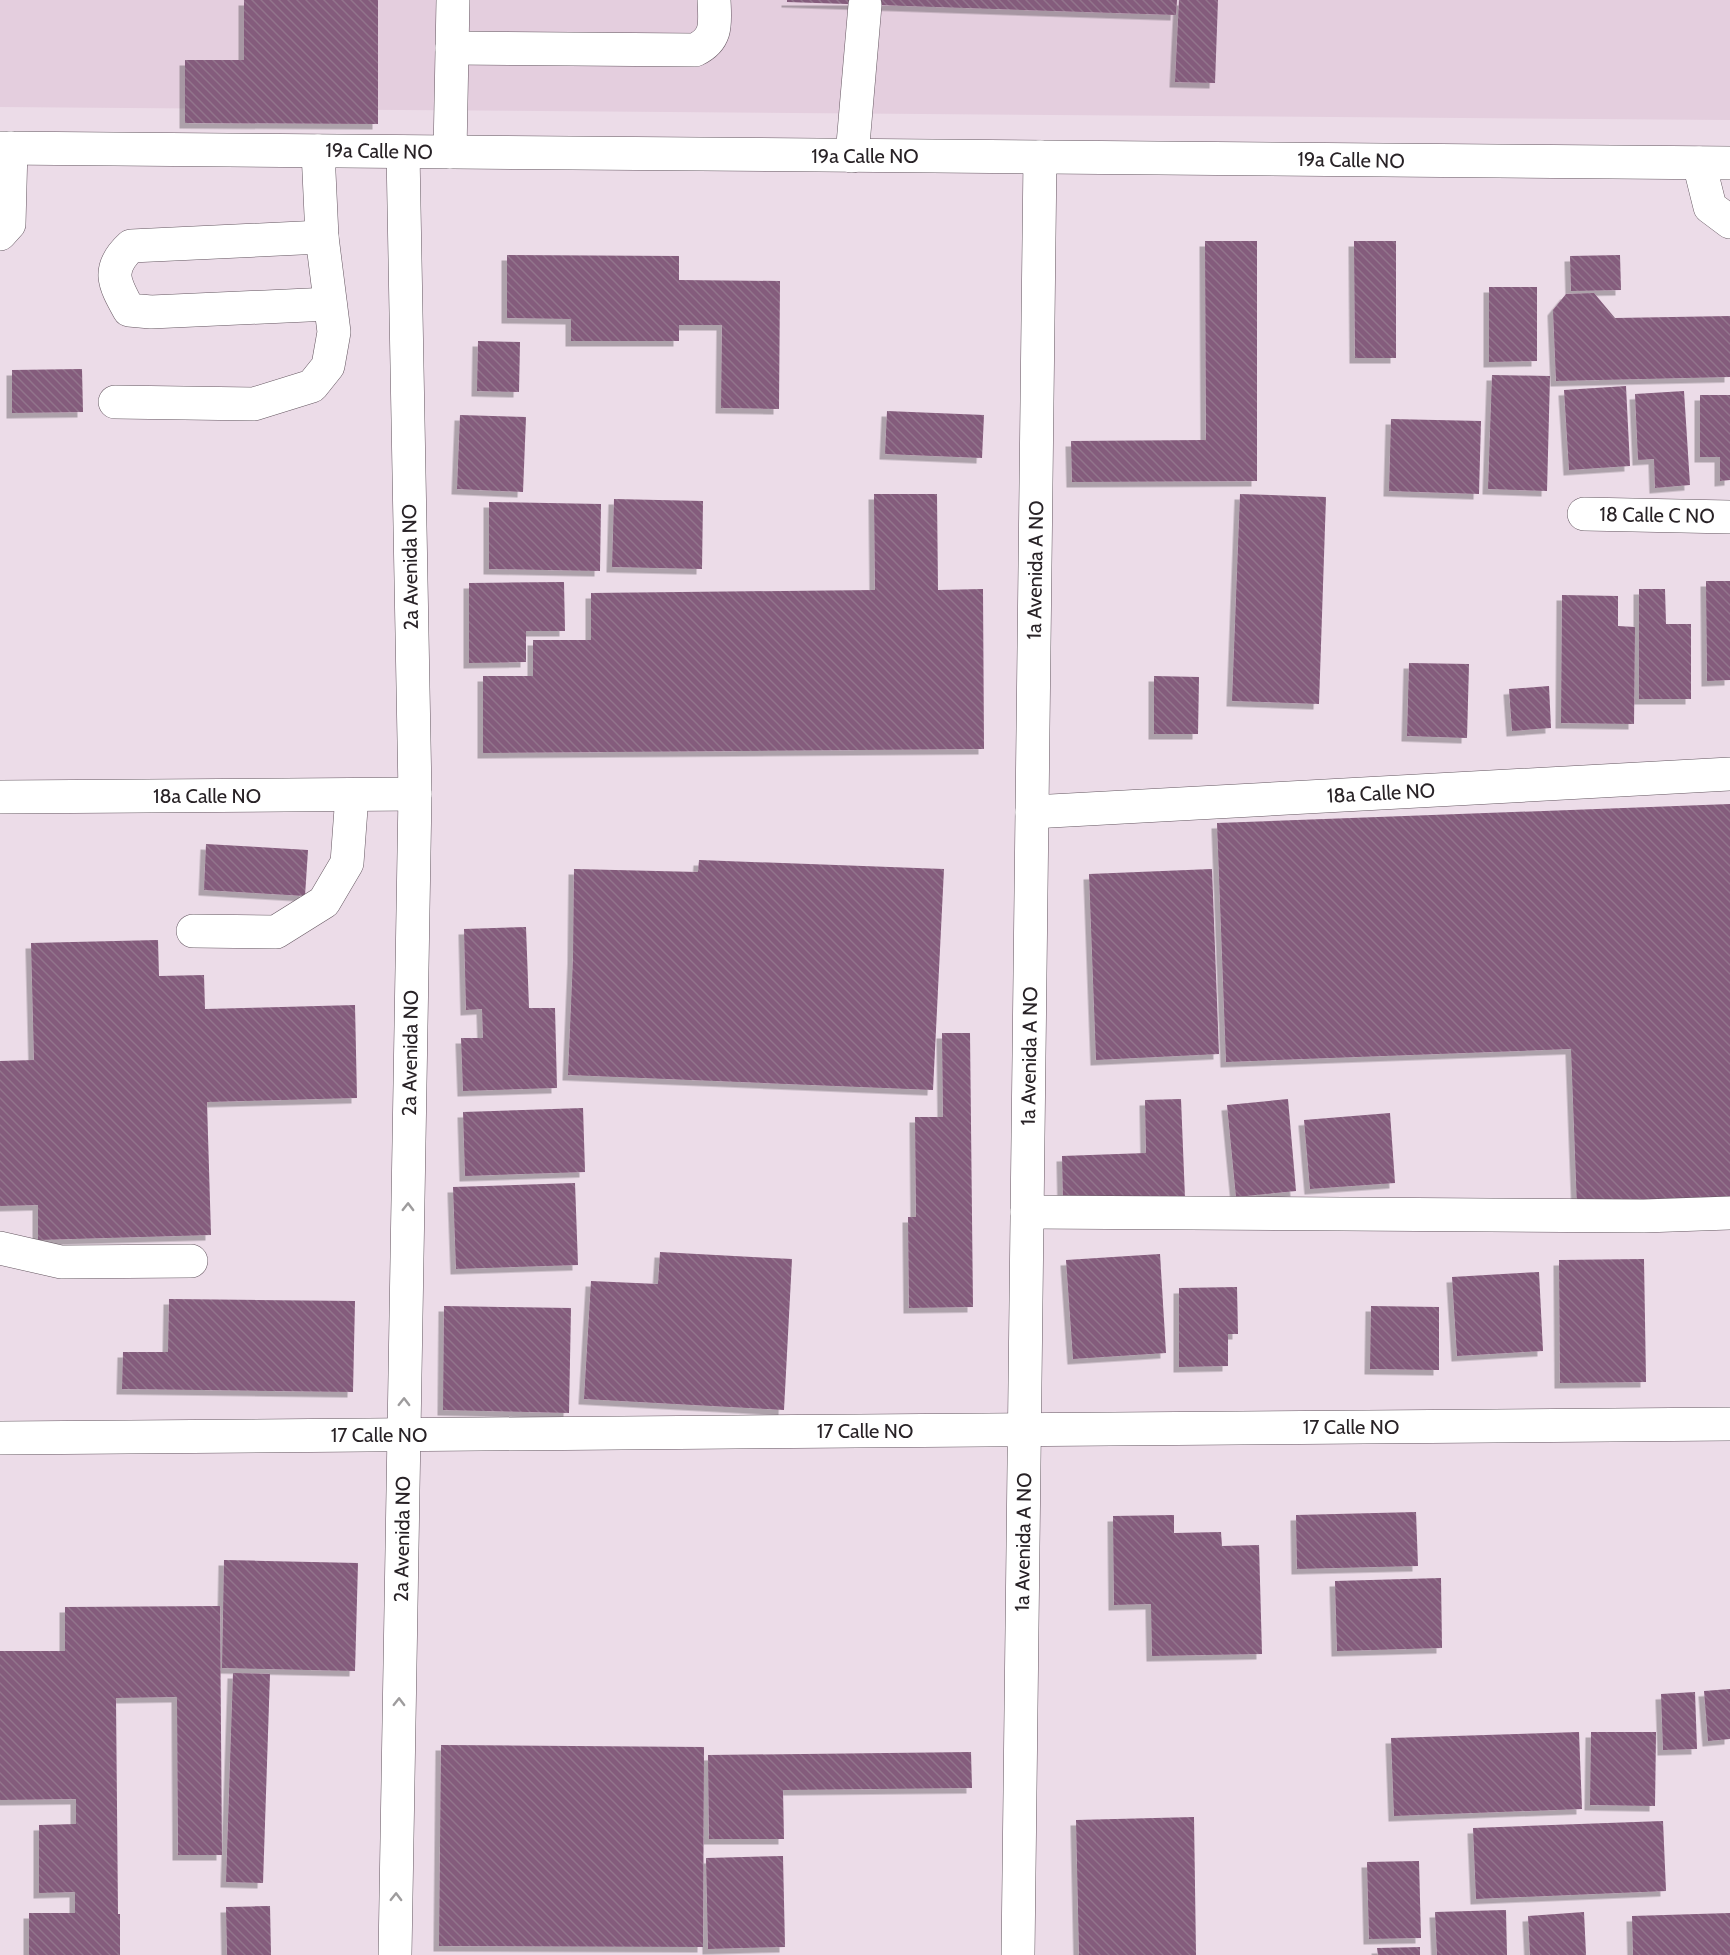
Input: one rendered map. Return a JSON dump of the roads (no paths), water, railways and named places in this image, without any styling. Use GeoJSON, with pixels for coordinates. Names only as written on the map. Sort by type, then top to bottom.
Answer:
{"type":"FeatureCollection","features":[{"type":"Feature","properties":{"kind":"street"},"geometry":{"type":"LineString","coordinates":[[450,152],[453,0]]}},
{"type":"Feature","properties":{"kind":"street"},"geometry":{"type":"LineString","coordinates":[[452,48],[695,50],[707,44],[715,30],[714,0]]}},
{"type":"Feature","properties":{"kind":"street"},"geometry":{"type":"LineString","coordinates":[[852,156],[865,5]]}},
{"type":"Feature","properties":{"kind":"street"},"geometry":{"type":"LineString","coordinates":[[0,234],[9,224],[5,148]]}},
{"type":"Feature","properties":{"kind":"street","name":"19a Calle NO"},"geometry":{"type":"LineString","coordinates":[[5,148],[1714,163]]}},
{"type":"Feature","properties":{"kind":"street"},"geometry":{"type":"LineString","coordinates":[[115,402],[254,404],[312,387],[328,366],[334,332],[322,237],[318,151]]}},
{"type":"Feature","properties":{"kind":"street","name":"2a Avenida NO"},"geometry":{"type":"LineString","coordinates":[[395,1955],[414,794],[403,152]]}},
{"type":"Feature","properties":{"kind":"street","name":"1a Avenida A NO"},"geometry":{"type":"LineString","coordinates":[[1018,1955],[1040,157]]}},
{"type":"Feature","properties":{"kind":"street"},"geometry":{"type":"LineString","coordinates":[[1714,163],[1710,207],[1730,222]]}},
{"type":"Feature","properties":{"kind":"street"},"geometry":{"type":"LineString","coordinates":[[322,237],[131,246],[121,255],[114,268],[118,291],[129,310],[151,312],[330,304]]}},
{"type":"Feature","properties":{"kind":"street","name":"18 Calle C NO"},"geometry":{"type":"LineString","coordinates":[[1584,514],[1730,517]]}},
{"type":"Feature","properties":{"kind":"street","name":"18a Calle NO"},"geometry":{"type":"LineString","coordinates":[[1032,812],[1730,774]]}},
{"type":"Feature","properties":{"kind":"street","name":"18a Calle NO"},"geometry":{"type":"LineString","coordinates":[[0,797],[414,794]]}},
{"type":"Feature","properties":{"kind":"street"},"geometry":{"type":"LineString","coordinates":[[193,931],[276,933],[324,903],[347,863],[352,795]]}},
{"type":"Feature","properties":{"kind":"street"},"geometry":{"type":"LineString","coordinates":[[1027,1212],[1644,1216],[1730,1213]]}},
{"type":"Feature","properties":{"kind":"street"},"geometry":{"type":"LineString","coordinates":[[0,1248],[62,1262],[191,1261]]}},
{"type":"Feature","properties":{"kind":"street","name":"17 Calle NO"},"geometry":{"type":"LineString","coordinates":[[0,1438],[1730,1424]]}}]}
